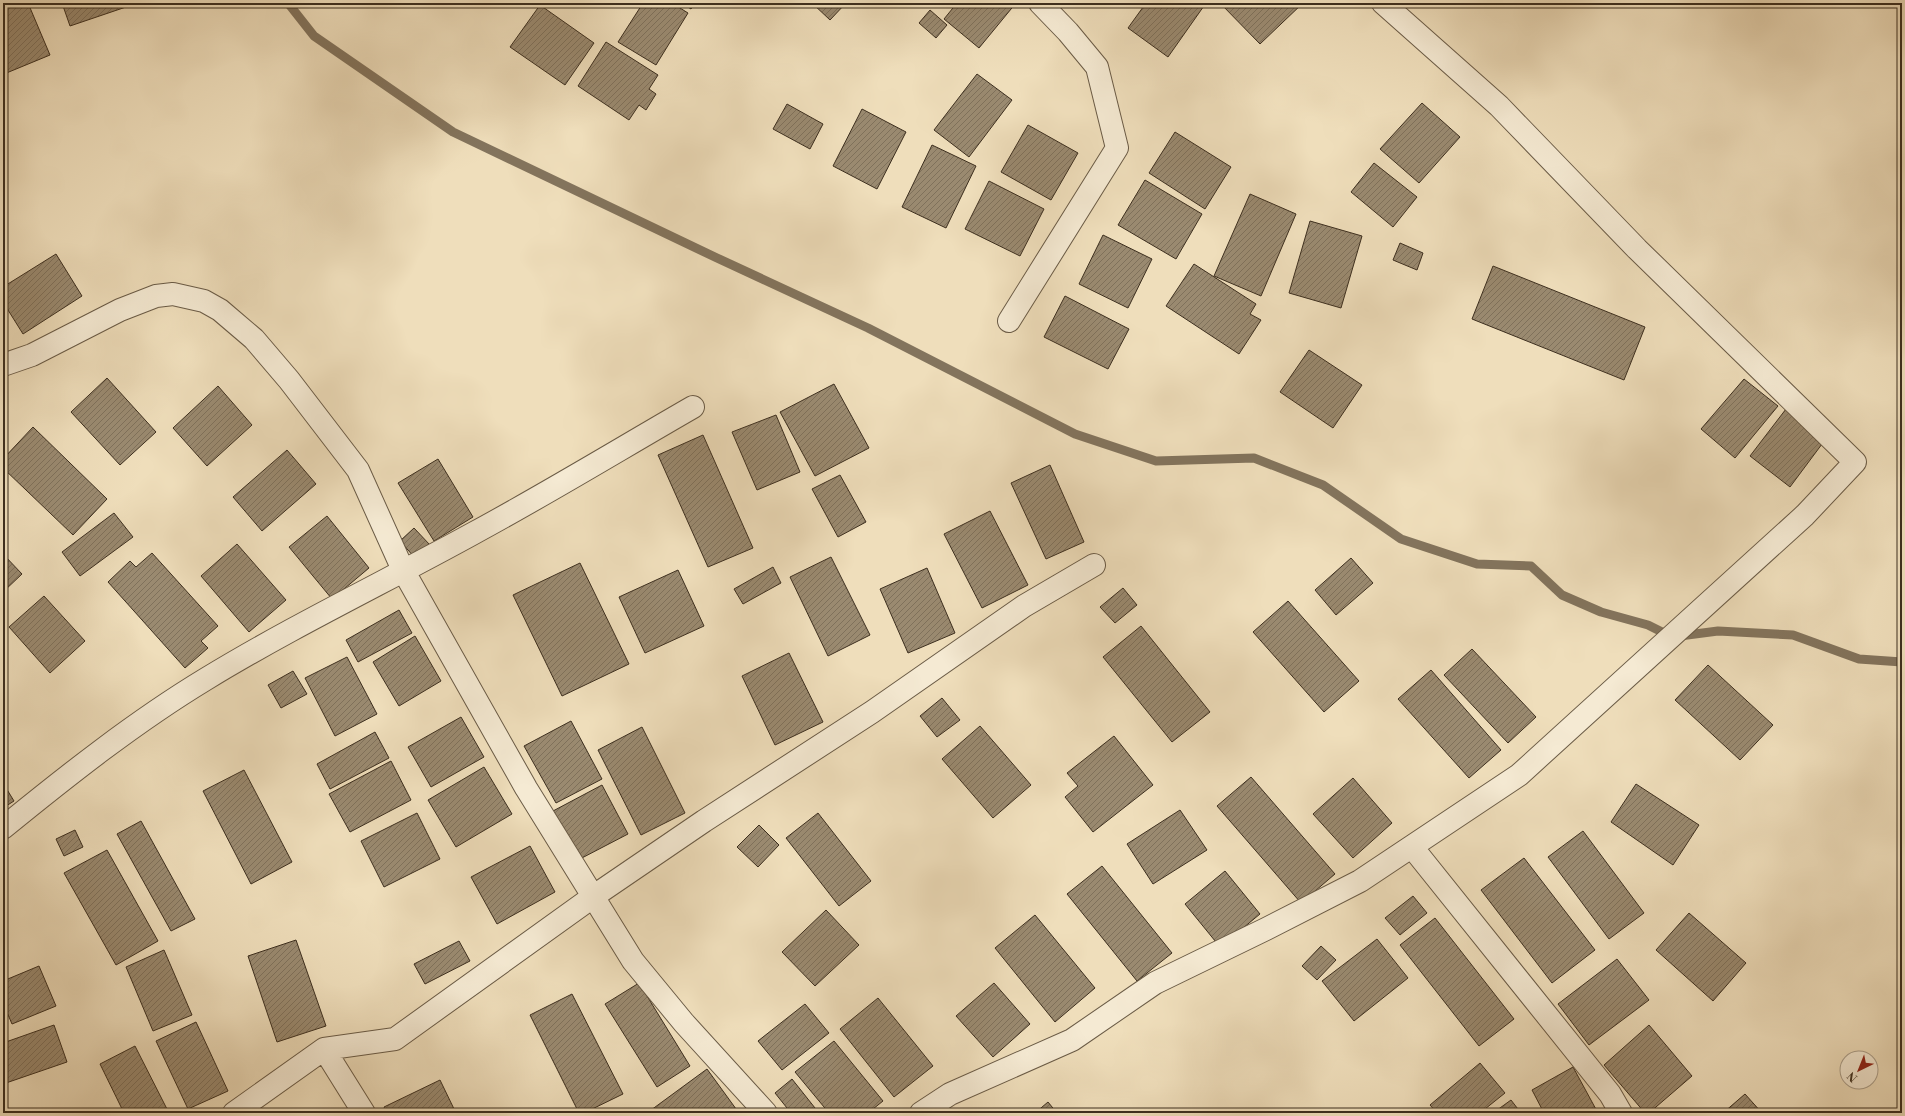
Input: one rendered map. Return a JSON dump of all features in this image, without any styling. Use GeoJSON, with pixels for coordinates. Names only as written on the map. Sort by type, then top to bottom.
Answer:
{"type":"FeatureCollection","features":[{"type":"Feature","properties":{"kind":"street"},"geometry":{"type":"LineString","coordinates":[[1009,321],[1117,148],[1097,67],[1068,32],[1040,3]]}},
{"type":"Feature","properties":{"kind":"street"},"geometry":{"type":"LineString","coordinates":[[921,1113],[950,1094],[1072,1040],[1155,983],[1266,930],[1360,881],[1519,775],[1805,515],[1855,462],[1636,249],[1499,106],[1383,3]]}},
{"type":"Feature","properties":{"kind":"street"},"geometry":{"type":"LineString","coordinates":[[3,365],[32,355],[120,310],[156,296],[173,294],[204,301],[220,310],[254,339],[289,380],[358,470],[403,570],[526,788],[633,961],[684,1024],[766,1113]]}},
{"type":"Feature","properties":{"kind":"street"},"geometry":{"type":"LineString","coordinates":[[3,828],[60,781],[156,712],[204,680],[256,649],[475,533],[693,408]]}},
{"type":"Feature","properties":{"kind":"street"},"geometry":{"type":"LineString","coordinates":[[234,1113],[324,1049],[395,1039],[594,896],[704,821],[872,712],[1024,606],[1094,565]]}},
{"type":"Feature","properties":{"kind":"street"},"geometry":{"type":"LineString","coordinates":[[1412,847],[1610,1094],[1621,1113]]}},
{"type":"Feature","properties":{"kind":"street"},"geometry":{"type":"LineString","coordinates":[[324,1049],[364,1113]]}},
{"type":"Feature","properties":{"kind":"building"},"geometry":{"type":"Polygon","coordinates":[[[3,3],[28,3],[50,55],[4,74],[3,3]]]}},
{"type":"Feature","properties":{"kind":"building"},"geometry":{"type":"Polygon","coordinates":[[[62,3],[124,3],[126,7],[70,26],[62,3]]]}},
{"type":"Feature","properties":{"kind":"building"},"geometry":{"type":"Polygon","coordinates":[[[643,3],[672,3],[688,13],[656,65],[618,42],[643,3]]]}},
{"type":"Feature","properties":{"kind":"building"},"geometry":{"type":"Polygon","coordinates":[[[682,3],[695,3],[691,9],[682,3]]]}},
{"type":"Feature","properties":{"kind":"building"},"geometry":{"type":"Polygon","coordinates":[[[812,3],[846,3],[830,20],[812,3]]]}},
{"type":"Feature","properties":{"kind":"building"},"geometry":{"type":"Polygon","coordinates":[[[957,3],[1016,3],[979,48],[944,19],[957,3]]]}},
{"type":"Feature","properties":{"kind":"building"},"geometry":{"type":"Polygon","coordinates":[[[1146,3],[1206,3],[1168,57],[1128,28],[1146,3]]]}},
{"type":"Feature","properties":{"kind":"building"},"geometry":{"type":"Polygon","coordinates":[[[1220,3],[1303,3],[1260,44],[1220,3]]]}},
{"type":"Feature","properties":{"kind":"building"},"geometry":{"type":"Polygon","coordinates":[[[540,5],[594,43],[565,85],[510,47],[540,5]]]}},
{"type":"Feature","properties":{"kind":"building"},"geometry":{"type":"Polygon","coordinates":[[[930,10],[947,25],[936,38],[919,23],[930,10]]]}},
{"type":"Feature","properties":{"kind":"building"},"geometry":{"type":"Polygon","coordinates":[[[606,42],[658,75],[649,89],[656,94],[646,110],[639,105],[629,120],[578,86],[606,42]]]}},
{"type":"Feature","properties":{"kind":"building"},"geometry":{"type":"Polygon","coordinates":[[[977,74],[1012,100],[969,157],[934,130],[977,74]]]}},
{"type":"Feature","properties":{"kind":"building"},"geometry":{"type":"Polygon","coordinates":[[[1422,103],[1460,137],[1419,183],[1380,149],[1422,103]]]}},
{"type":"Feature","properties":{"kind":"building"},"geometry":{"type":"Polygon","coordinates":[[[787,104],[823,124],[810,149],[773,129],[787,104]]]}},
{"type":"Feature","properties":{"kind":"building"},"geometry":{"type":"Polygon","coordinates":[[[862,109],[906,132],[877,189],[833,166],[862,109]]]}},
{"type":"Feature","properties":{"kind":"building"},"geometry":{"type":"Polygon","coordinates":[[[1028,125],[1078,153],[1051,200],[1001,172],[1028,125]]]}},
{"type":"Feature","properties":{"kind":"building"},"geometry":{"type":"Polygon","coordinates":[[[1175,132],[1231,167],[1205,209],[1149,173],[1175,132]]]}},
{"type":"Feature","properties":{"kind":"building"},"geometry":{"type":"Polygon","coordinates":[[[932,145],[976,166],[946,228],[902,207],[932,145]]]}},
{"type":"Feature","properties":{"kind":"building"},"geometry":{"type":"Polygon","coordinates":[[[1374,163],[1417,197],[1393,227],[1351,192],[1374,163]]]}},
{"type":"Feature","properties":{"kind":"building"},"geometry":{"type":"Polygon","coordinates":[[[1145,180],[1202,214],[1176,259],[1118,225],[1145,180]]]}},
{"type":"Feature","properties":{"kind":"building"},"geometry":{"type":"Polygon","coordinates":[[[989,181],[1044,209],[1020,256],[965,229],[989,181]]]}},
{"type":"Feature","properties":{"kind":"building"},"geometry":{"type":"Polygon","coordinates":[[[1250,194],[1296,214],[1261,296],[1214,276],[1250,194]]]}},
{"type":"Feature","properties":{"kind":"building"},"geometry":{"type":"Polygon","coordinates":[[[1310,221],[1362,236],[1341,308],[1289,293],[1310,221]]]}},
{"type":"Feature","properties":{"kind":"building"},"geometry":{"type":"Polygon","coordinates":[[[1103,235],[1152,259],[1128,308],[1079,284],[1103,235]]]}},
{"type":"Feature","properties":{"kind":"building"},"geometry":{"type":"Polygon","coordinates":[[[1400,243],[1423,253],[1417,270],[1393,260],[1400,243]]]}},
{"type":"Feature","properties":{"kind":"building"},"geometry":{"type":"Polygon","coordinates":[[[56,254],[82,296],[23,334],[3,302],[3,287],[56,254]]]}},
{"type":"Feature","properties":{"kind":"building"},"geometry":{"type":"Polygon","coordinates":[[[1194,264],[1256,304],[1250,314],[1261,320],[1239,354],[1166,306],[1194,264]]]}},
{"type":"Feature","properties":{"kind":"building"},"geometry":{"type":"Polygon","coordinates":[[[1493,266],[1645,327],[1624,380],[1472,319],[1493,266]]]}},
{"type":"Feature","properties":{"kind":"building"},"geometry":{"type":"Polygon","coordinates":[[[1065,296],[1129,329],[1108,369],[1044,337],[1065,296]]]}},
{"type":"Feature","properties":{"kind":"building"},"geometry":{"type":"Polygon","coordinates":[[[1309,350],[1362,385],[1333,428],[1280,392],[1309,350]]]}},
{"type":"Feature","properties":{"kind":"building"},"geometry":{"type":"Polygon","coordinates":[[[107,378],[156,432],[120,465],[71,412],[107,378]]]}},
{"type":"Feature","properties":{"kind":"building"},"geometry":{"type":"Polygon","coordinates":[[[1744,379],[1778,406],[1735,458],[1701,429],[1744,379]]]}},
{"type":"Feature","properties":{"kind":"building"},"geometry":{"type":"Polygon","coordinates":[[[834,384],[869,448],[815,476],[780,412],[834,384]]]}},
{"type":"Feature","properties":{"kind":"building"},"geometry":{"type":"Polygon","coordinates":[[[218,386],[252,425],[207,466],[173,428],[218,386]]]}},
{"type":"Feature","properties":{"kind":"building"},"geometry":{"type":"Polygon","coordinates":[[[1786,409],[1825,440],[1790,487],[1750,456],[1786,409]]]}},
{"type":"Feature","properties":{"kind":"building"},"geometry":{"type":"Polygon","coordinates":[[[776,415],[800,472],[757,490],[732,432],[776,415]]]}},
{"type":"Feature","properties":{"kind":"building"},"geometry":{"type":"Polygon","coordinates":[[[33,427],[107,499],[73,535],[3,468],[3,459],[33,427]]]}},
{"type":"Feature","properties":{"kind":"building"},"geometry":{"type":"Polygon","coordinates":[[[703,435],[753,548],[708,567],[658,455],[703,435]]]}},
{"type":"Feature","properties":{"kind":"building"},"geometry":{"type":"Polygon","coordinates":[[[287,450],[316,484],[262,531],[233,497],[287,450]]]}},
{"type":"Feature","properties":{"kind":"building"},"geometry":{"type":"Polygon","coordinates":[[[438,459],[473,517],[434,541],[398,483],[438,459]]]}},
{"type":"Feature","properties":{"kind":"building"},"geometry":{"type":"Polygon","coordinates":[[[1050,465],[1084,542],[1046,559],[1011,483],[1050,465]]]}},
{"type":"Feature","properties":{"kind":"building"},"geometry":{"type":"Polygon","coordinates":[[[840,475],[866,522],[838,537],[812,489],[840,475]]]}},
{"type":"Feature","properties":{"kind":"building"},"geometry":{"type":"Polygon","coordinates":[[[990,511],[1028,585],[982,608],[944,534],[990,511]]]}},
{"type":"Feature","properties":{"kind":"building"},"geometry":{"type":"Polygon","coordinates":[[[114,513],[133,537],[80,576],[62,552],[114,513]]]}},
{"type":"Feature","properties":{"kind":"building"},"geometry":{"type":"Polygon","coordinates":[[[327,516],[369,568],[332,599],[289,547],[327,516]]]}},
{"type":"Feature","properties":{"kind":"building"},"geometry":{"type":"Polygon","coordinates":[[[414,528],[430,545],[415,558],[400,541],[414,528]]]}},
{"type":"Feature","properties":{"kind":"building"},"geometry":{"type":"Polygon","coordinates":[[[237,544],[286,600],[249,632],[201,576],[237,544]]]}},
{"type":"Feature","properties":{"kind":"building"},"geometry":{"type":"Polygon","coordinates":[[[152,553],[218,626],[201,641],[208,648],[185,668],[108,582],[130,561],[136,567],[152,553]]]}},
{"type":"Feature","properties":{"kind":"building"},"geometry":{"type":"Polygon","coordinates":[[[3,554],[22,574],[3,592],[3,554]]]}},
{"type":"Feature","properties":{"kind":"building"},"geometry":{"type":"Polygon","coordinates":[[[831,557],[870,635],[828,656],[790,577],[831,557]]]}},
{"type":"Feature","properties":{"kind":"building"},"geometry":{"type":"Polygon","coordinates":[[[1351,558],[1373,583],[1336,615],[1315,590],[1351,558]]]}},
{"type":"Feature","properties":{"kind":"building"},"geometry":{"type":"Polygon","coordinates":[[[580,563],[629,664],[562,696],[513,595],[580,563]]]}},
{"type":"Feature","properties":{"kind":"building"},"geometry":{"type":"Polygon","coordinates":[[[773,567],[781,583],[743,604],[734,589],[773,567]]]}},
{"type":"Feature","properties":{"kind":"building"},"geometry":{"type":"Polygon","coordinates":[[[927,568],[955,633],[908,653],[880,589],[927,568]]]}},
{"type":"Feature","properties":{"kind":"building"},"geometry":{"type":"Polygon","coordinates":[[[678,570],[704,626],[645,653],[619,597],[678,570]]]}},
{"type":"Feature","properties":{"kind":"building"},"geometry":{"type":"Polygon","coordinates":[[[1123,588],[1137,605],[1115,623],[1100,607],[1123,588]]]}},
{"type":"Feature","properties":{"kind":"building"},"geometry":{"type":"Polygon","coordinates":[[[44,596],[85,641],[50,673],[9,627],[44,596]]]}},
{"type":"Feature","properties":{"kind":"building"},"geometry":{"type":"Polygon","coordinates":[[[1288,601],[1359,681],[1324,712],[1253,632],[1288,601]]]}},
{"type":"Feature","properties":{"kind":"building"},"geometry":{"type":"Polygon","coordinates":[[[399,610],[412,633],[358,662],[346,640],[399,610]]]}},
{"type":"Feature","properties":{"kind":"building"},"geometry":{"type":"Polygon","coordinates":[[[1141,626],[1210,712],[1172,742],[1103,657],[1141,626]]]}},
{"type":"Feature","properties":{"kind":"building"},"geometry":{"type":"Polygon","coordinates":[[[415,636],[441,681],[399,706],[373,662],[415,636]]]}},
{"type":"Feature","properties":{"kind":"building"},"geometry":{"type":"Polygon","coordinates":[[[1472,649],[1536,717],[1508,743],[1444,675],[1472,649]]]}},
{"type":"Feature","properties":{"kind":"building"},"geometry":{"type":"Polygon","coordinates":[[[789,653],[823,722],[775,745],[742,676],[789,653]]]}},
{"type":"Feature","properties":{"kind":"building"},"geometry":{"type":"Polygon","coordinates":[[[347,657],[377,714],[335,736],[305,678],[347,657]]]}},
{"type":"Feature","properties":{"kind":"building"},"geometry":{"type":"Polygon","coordinates":[[[1708,665],[1773,725],[1740,760],[1675,700],[1708,665]]]}},
{"type":"Feature","properties":{"kind":"building"},"geometry":{"type":"Polygon","coordinates":[[[1431,670],[1501,750],[1469,778],[1398,699],[1431,670]]]}},
{"type":"Feature","properties":{"kind":"building"},"geometry":{"type":"Polygon","coordinates":[[[293,671],[307,694],[281,708],[268,685],[293,671]]]}},
{"type":"Feature","properties":{"kind":"building"},"geometry":{"type":"Polygon","coordinates":[[[942,698],[960,720],[937,737],[920,716],[942,698]]]}},
{"type":"Feature","properties":{"kind":"building"},"geometry":{"type":"Polygon","coordinates":[[[461,717],[484,757],[431,787],[408,747],[461,717]]]}},
{"type":"Feature","properties":{"kind":"building"},"geometry":{"type":"Polygon","coordinates":[[[571,721],[602,779],[556,803],[524,746],[571,721]]]}},
{"type":"Feature","properties":{"kind":"building"},"geometry":{"type":"Polygon","coordinates":[[[980,726],[1031,785],[993,818],[942,759],[980,726]]]}},
{"type":"Feature","properties":{"kind":"building"},"geometry":{"type":"Polygon","coordinates":[[[642,727],[685,813],[641,835],[598,750],[642,727]]]}},
{"type":"Feature","properties":{"kind":"building"},"geometry":{"type":"Polygon","coordinates":[[[375,732],[389,758],[330,789],[317,764],[375,732]]]}},
{"type":"Feature","properties":{"kind":"building"},"geometry":{"type":"Polygon","coordinates":[[[1114,736],[1153,785],[1093,832],[1065,797],[1078,786],[1067,773],[1114,736]]]}},
{"type":"Feature","properties":{"kind":"building"},"geometry":{"type":"Polygon","coordinates":[[[391,761],[411,800],[350,832],[329,794],[391,761]]]}},
{"type":"Feature","properties":{"kind":"building"},"geometry":{"type":"Polygon","coordinates":[[[484,767],[512,814],[456,847],[428,800],[484,767]]]}},
{"type":"Feature","properties":{"kind":"building"},"geometry":{"type":"Polygon","coordinates":[[[244,770],[292,862],[251,884],[203,791],[244,770]]]}},
{"type":"Feature","properties":{"kind":"building"},"geometry":{"type":"Polygon","coordinates":[[[1251,777],[1335,874],[1301,903],[1217,806],[1251,777]]]}},
{"type":"Feature","properties":{"kind":"building"},"geometry":{"type":"Polygon","coordinates":[[[1353,778],[1392,823],[1353,858],[1313,814],[1353,778]]]}},
{"type":"Feature","properties":{"kind":"building"},"geometry":{"type":"Polygon","coordinates":[[[3,783],[14,801],[3,808],[3,783]]]}},
{"type":"Feature","properties":{"kind":"building"},"geometry":{"type":"Polygon","coordinates":[[[1636,784],[1699,825],[1673,865],[1611,822],[1636,784]]]}},
{"type":"Feature","properties":{"kind":"building"},"geometry":{"type":"Polygon","coordinates":[[[602,785],[628,834],[578,860],[553,811],[602,785]]]}},
{"type":"Feature","properties":{"kind":"building"},"geometry":{"type":"Polygon","coordinates":[[[1180,810],[1207,850],[1153,884],[1127,844],[1180,810]]]}},
{"type":"Feature","properties":{"kind":"building"},"geometry":{"type":"Polygon","coordinates":[[[417,813],[440,859],[384,887],[361,841],[417,813]]]}},
{"type":"Feature","properties":{"kind":"building"},"geometry":{"type":"Polygon","coordinates":[[[818,813],[871,881],[839,906],[786,838],[818,813]]]}},
{"type":"Feature","properties":{"kind":"building"},"geometry":{"type":"Polygon","coordinates":[[[141,821],[195,919],[171,931],[117,834],[141,821]]]}},
{"type":"Feature","properties":{"kind":"building"},"geometry":{"type":"Polygon","coordinates":[[[759,825],[779,845],[758,867],[737,847],[759,825]]]}},
{"type":"Feature","properties":{"kind":"building"},"geometry":{"type":"Polygon","coordinates":[[[75,830],[83,847],[64,856],[56,839],[75,830]]]}},
{"type":"Feature","properties":{"kind":"building"},"geometry":{"type":"Polygon","coordinates":[[[1583,831],[1644,913],[1609,939],[1548,857],[1583,831]]]}},
{"type":"Feature","properties":{"kind":"building"},"geometry":{"type":"Polygon","coordinates":[[[530,846],[555,892],[497,924],[471,877],[530,846]]]}},
{"type":"Feature","properties":{"kind":"building"},"geometry":{"type":"Polygon","coordinates":[[[107,850],[158,941],[116,965],[64,873],[107,850]]]}},
{"type":"Feature","properties":{"kind":"building"},"geometry":{"type":"Polygon","coordinates":[[[1524,858],[1595,950],[1552,983],[1481,890],[1524,858]]]}},
{"type":"Feature","properties":{"kind":"building"},"geometry":{"type":"Polygon","coordinates":[[[1102,866],[1172,953],[1137,981],[1067,894],[1102,866]]]}},
{"type":"Feature","properties":{"kind":"building"},"geometry":{"type":"Polygon","coordinates":[[[1225,871],[1260,914],[1220,947],[1185,904],[1225,871]]]}},
{"type":"Feature","properties":{"kind":"building"},"geometry":{"type":"Polygon","coordinates":[[[1413,896],[1427,913],[1400,935],[1385,918],[1413,896]]]}},
{"type":"Feature","properties":{"kind":"building"},"geometry":{"type":"Polygon","coordinates":[[[826,910],[859,945],[815,986],[782,952],[826,910]]]}},
{"type":"Feature","properties":{"kind":"building"},"geometry":{"type":"Polygon","coordinates":[[[1689,913],[1746,963],[1713,1001],[1656,950],[1689,913]]]}},
{"type":"Feature","properties":{"kind":"building"},"geometry":{"type":"Polygon","coordinates":[[[1035,915],[1095,988],[1055,1022],[995,948],[1035,915]]]}},
{"type":"Feature","properties":{"kind":"building"},"geometry":{"type":"Polygon","coordinates":[[[1435,918],[1514,1019],[1479,1046],[1400,945],[1435,918]]]}},
{"type":"Feature","properties":{"kind":"building"},"geometry":{"type":"Polygon","coordinates":[[[1377,939],[1408,978],[1354,1021],[1322,981],[1377,939]]]}},
{"type":"Feature","properties":{"kind":"building"},"geometry":{"type":"Polygon","coordinates":[[[296,940],[326,1026],[277,1042],[248,956],[296,940]]]}},
{"type":"Feature","properties":{"kind":"building"},"geometry":{"type":"Polygon","coordinates":[[[459,941],[470,961],[425,984],[414,964],[459,941]]]}},
{"type":"Feature","properties":{"kind":"building"},"geometry":{"type":"Polygon","coordinates":[[[1321,946],[1336,960],[1317,980],[1302,966],[1321,946]]]}},
{"type":"Feature","properties":{"kind":"building"},"geometry":{"type":"Polygon","coordinates":[[[164,950],[192,1015],[153,1031],[126,967],[164,950]]]}},
{"type":"Feature","properties":{"kind":"building"},"geometry":{"type":"Polygon","coordinates":[[[1617,959],[1649,1000],[1589,1045],[1558,1004],[1617,959]]]}},
{"type":"Feature","properties":{"kind":"building"},"geometry":{"type":"Polygon","coordinates":[[[39,966],[56,1006],[12,1024],[3,1003],[3,981],[39,966]]]}},
{"type":"Feature","properties":{"kind":"building"},"geometry":{"type":"Polygon","coordinates":[[[639,983],[690,1066],[657,1087],[605,1004],[639,983]]]}},
{"type":"Feature","properties":{"kind":"building"},"geometry":{"type":"Polygon","coordinates":[[[994,983],[1030,1024],[993,1057],[956,1016],[994,983]]]}},
{"type":"Feature","properties":{"kind":"building"},"geometry":{"type":"Polygon","coordinates":[[[572,994],[623,1094],[584,1113],[579,1113],[530,1015],[572,994]]]}},
{"type":"Feature","properties":{"kind":"building"},"geometry":{"type":"Polygon","coordinates":[[[878,998],[933,1066],[894,1097],[840,1029],[878,998]]]}},
{"type":"Feature","properties":{"kind":"building"},"geometry":{"type":"Polygon","coordinates":[[[805,1004],[829,1033],[782,1070],[758,1041],[805,1004]]]}},
{"type":"Feature","properties":{"kind":"building"},"geometry":{"type":"Polygon","coordinates":[[[196,1022],[228,1091],[188,1109],[156,1041],[196,1022]]]}},
{"type":"Feature","properties":{"kind":"building"},"geometry":{"type":"Polygon","coordinates":[[[54,1025],[67,1062],[3,1084],[3,1043],[54,1025]]]}},
{"type":"Feature","properties":{"kind":"building"},"geometry":{"type":"Polygon","coordinates":[[[1649,1025],[1692,1076],[1649,1113],[1645,1113],[1604,1065],[1649,1025]]]}},
{"type":"Feature","properties":{"kind":"building"},"geometry":{"type":"Polygon","coordinates":[[[834,1041],[883,1101],[868,1113],[829,1113],[795,1072],[834,1041]]]}},
{"type":"Feature","properties":{"kind":"building"},"geometry":{"type":"Polygon","coordinates":[[[135,1046],[169,1113],[124,1113],[100,1064],[135,1046]]]}},
{"type":"Feature","properties":{"kind":"building"},"geometry":{"type":"Polygon","coordinates":[[[1480,1063],[1505,1093],[1480,1113],[1437,1113],[1430,1105],[1480,1063]]]}},
{"type":"Feature","properties":{"kind":"building"},"geometry":{"type":"Polygon","coordinates":[[[1573,1067],[1598,1113],[1544,1113],[1532,1090],[1573,1067]]]}},
{"type":"Feature","properties":{"kind":"building"},"geometry":{"type":"Polygon","coordinates":[[[707,1069],[739,1113],[647,1113],[707,1069]]]}},
{"type":"Feature","properties":{"kind":"building"},"geometry":{"type":"Polygon","coordinates":[[[792,1079],[819,1113],[791,1113],[775,1093],[792,1079]]]}},
{"type":"Feature","properties":{"kind":"building"},"geometry":{"type":"Polygon","coordinates":[[[440,1080],[456,1113],[387,1113],[384,1107],[440,1080]]]}},
{"type":"Feature","properties":{"kind":"building"},"geometry":{"type":"Polygon","coordinates":[[[1745,1094],[1762,1113],[1723,1113],[1745,1094]]]}},
{"type":"Feature","properties":{"kind":"building"},"geometry":{"type":"Polygon","coordinates":[[[1511,1100],[1521,1113],[1493,1113],[1511,1100]]]}},
{"type":"Feature","properties":{"kind":"building"},"geometry":{"type":"Polygon","coordinates":[[[1048,1102],[1057,1113],[1035,1113],[1048,1102]]]}},
{"type":"Feature","properties":{"kind":"waterway"},"geometry":{"type":"LineString","coordinates":[[288,3],[314,36],[453,132],[868,328],[1075,434],[1156,461],[1254,458],[1323,485],[1401,539],[1477,564],[1531,566],[1562,595],[1601,612],[1648,625],[1672,637],[1718,631],[1793,635],[1859,659],[1902,662]]}}]}
